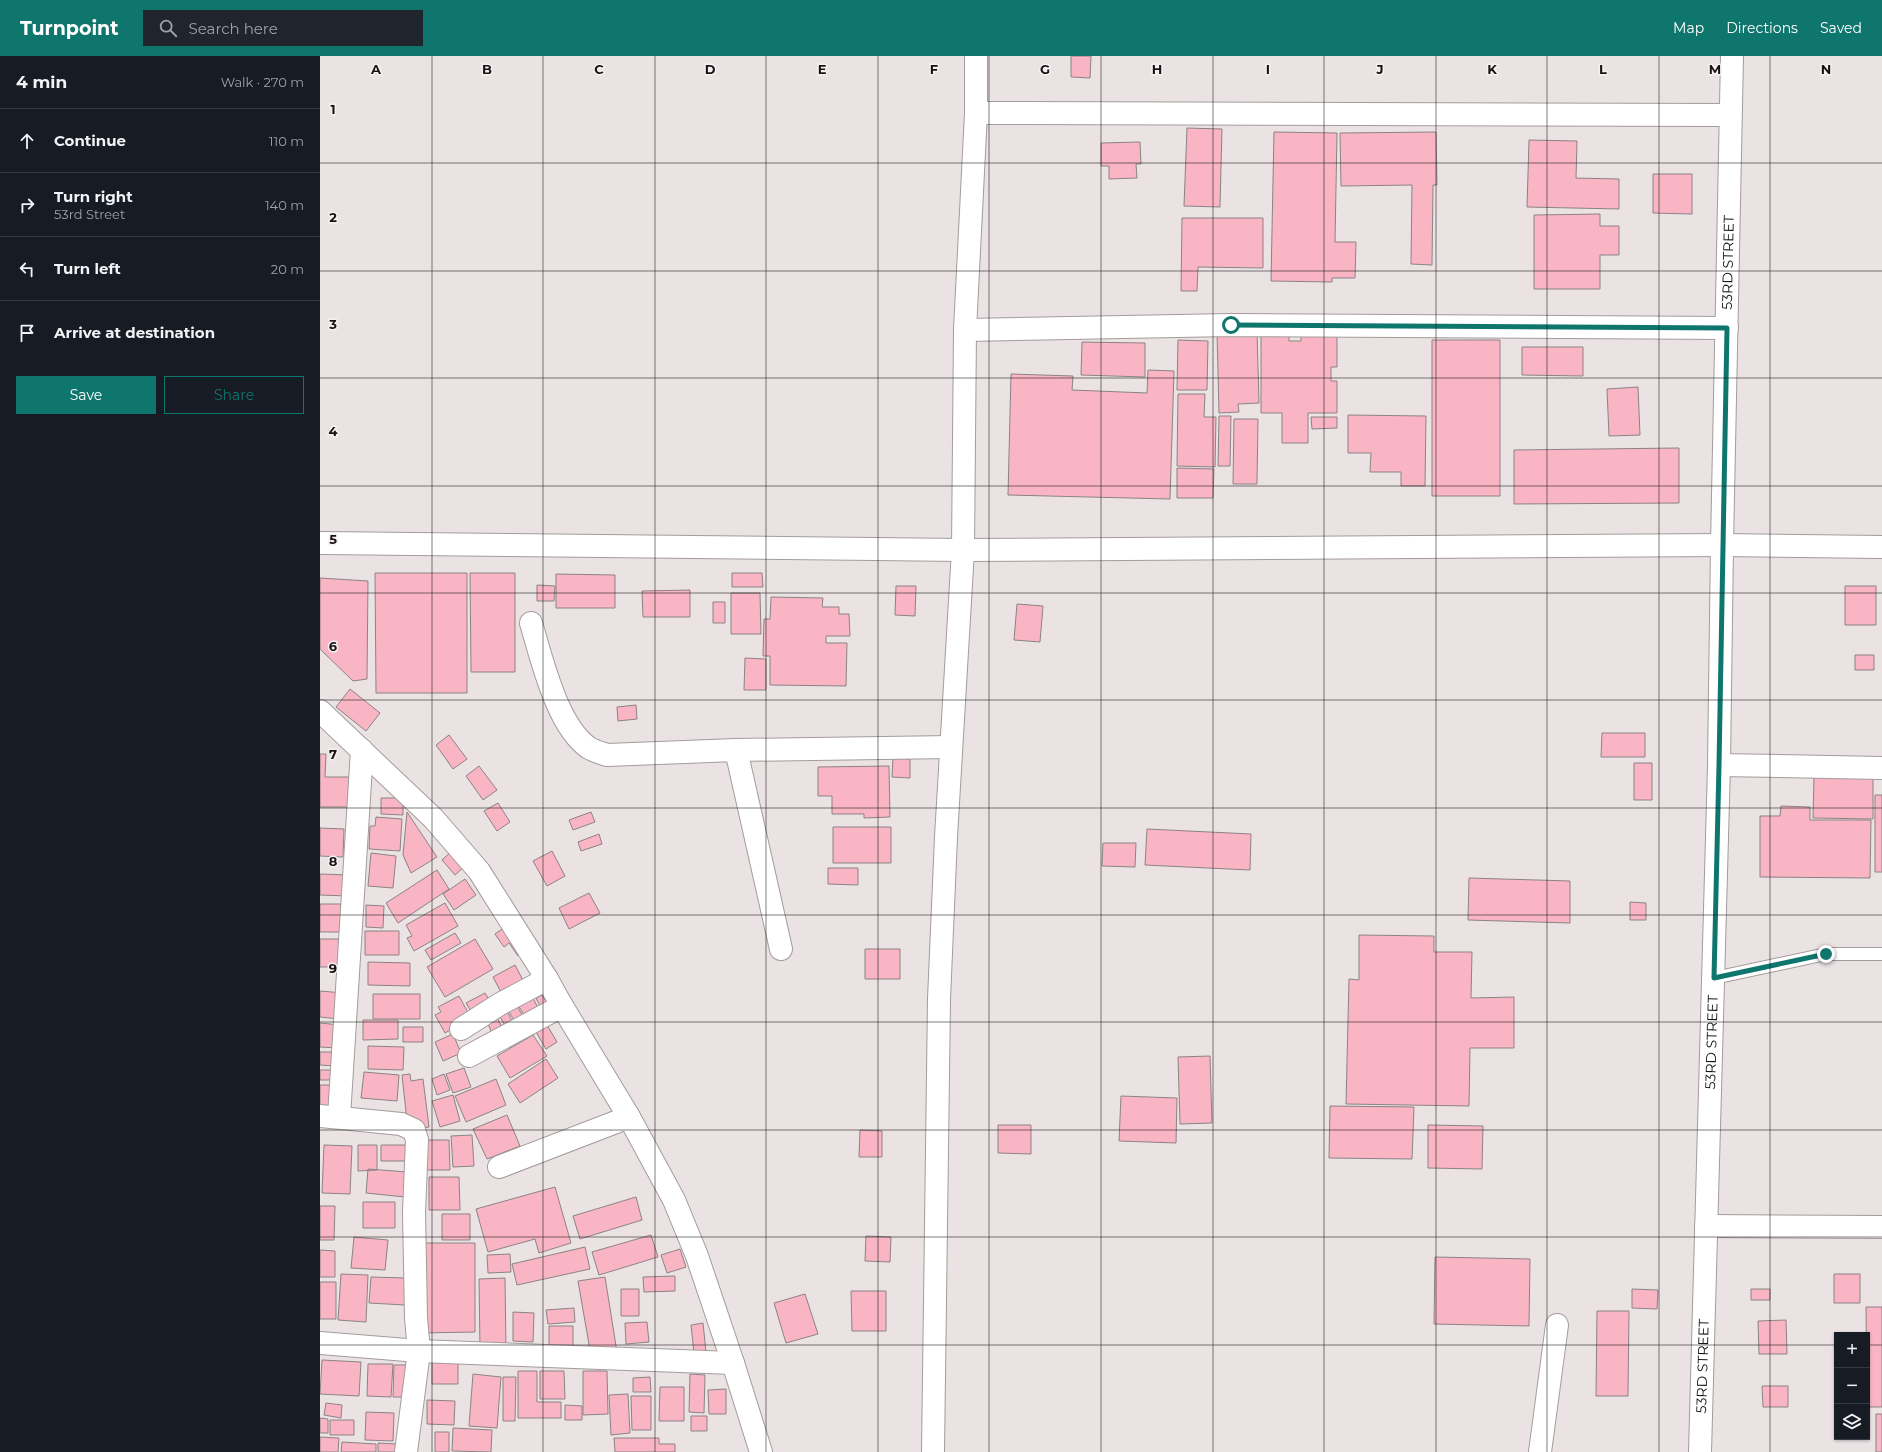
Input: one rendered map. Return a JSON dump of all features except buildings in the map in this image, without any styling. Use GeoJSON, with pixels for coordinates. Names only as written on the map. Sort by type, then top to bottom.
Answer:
{"type":"FeatureCollection","features":[{"type":"Feature","properties":{"kind":"street"},"geometry":{"type":"LineString","coordinates":[[933,1452],[939,999],[951,747],[963,550],[965,330],[976,113],[976,56]]}},
{"type":"Feature","properties":{"kind":"street","name":"53RD STREET"},"geometry":{"type":"LineString","coordinates":[[1700,1452],[1719,765],[1732,56]]}},
{"type":"Feature","properties":{"kind":"street"},"geometry":{"type":"LineString","coordinates":[[976,113],[1730,115]]}},
{"type":"Feature","properties":{"kind":"street"},"geometry":{"type":"LineString","coordinates":[[965,330],[1231,325],[1727,328]]}},
{"type":"Feature","properties":{"kind":"street"},"geometry":{"type":"LineString","coordinates":[[320,543],[963,550],[1722,546],[1882,547]]}},
{"type":"Feature","properties":{"kind":"street"},"geometry":{"type":"LineString","coordinates":[[531,623],[550,689],[576,737],[590,749],[607,755],[736,750],[951,747]]}},
{"type":"Feature","properties":{"kind":"street"},"geometry":{"type":"LineString","coordinates":[[320,711],[433,818],[479,871],[547,979],[629,1117],[676,1207],[697,1256],[733,1363],[756,1449]]}},
{"type":"Feature","properties":{"kind":"street"},"geometry":{"type":"LineString","coordinates":[[362,750],[329,1117],[401,1124],[414,1130],[417,1140],[414,1212],[416,1318],[419,1351],[406,1452]]}},
{"type":"Feature","properties":{"kind":"street"},"geometry":{"type":"LineString","coordinates":[[736,750],[781,949]]}},
{"type":"Feature","properties":{"kind":"street"},"geometry":{"type":"LineString","coordinates":[[1719,765],[1882,768]]}},
{"type":"Feature","properties":{"kind":"street"},"geometry":{"type":"LineString","coordinates":[[461,1029],[500,1004],[547,979]]}},
{"type":"Feature","properties":{"kind":"street"},"geometry":{"type":"LineString","coordinates":[[469,1056],[562,1006]]}},
{"type":"Feature","properties":{"kind":"street"},"geometry":{"type":"LineString","coordinates":[[499,1167],[629,1117]]}},
{"type":"Feature","properties":{"kind":"street"},"geometry":{"type":"LineString","coordinates":[[1706,1226],[1882,1227]]}},
{"type":"Feature","properties":{"kind":"street"},"geometry":{"type":"LineString","coordinates":[[1540,1452],[1557,1325]]}},
{"type":"Feature","properties":{"kind":"street"},"geometry":{"type":"LineString","coordinates":[[320,1343],[419,1351],[733,1363]]}},
{"type":"Feature","properties":{"kind":"lane"},"geometry":{"type":"LineString","coordinates":[[1714,978],[1826,954],[1882,954]]}},
{"type":"Feature","properties":{"kind":"route"},"geometry":{"type":"LineString","coordinates":[[1231,325],[1727,328],[1714,978],[1826,954]]}}]}
